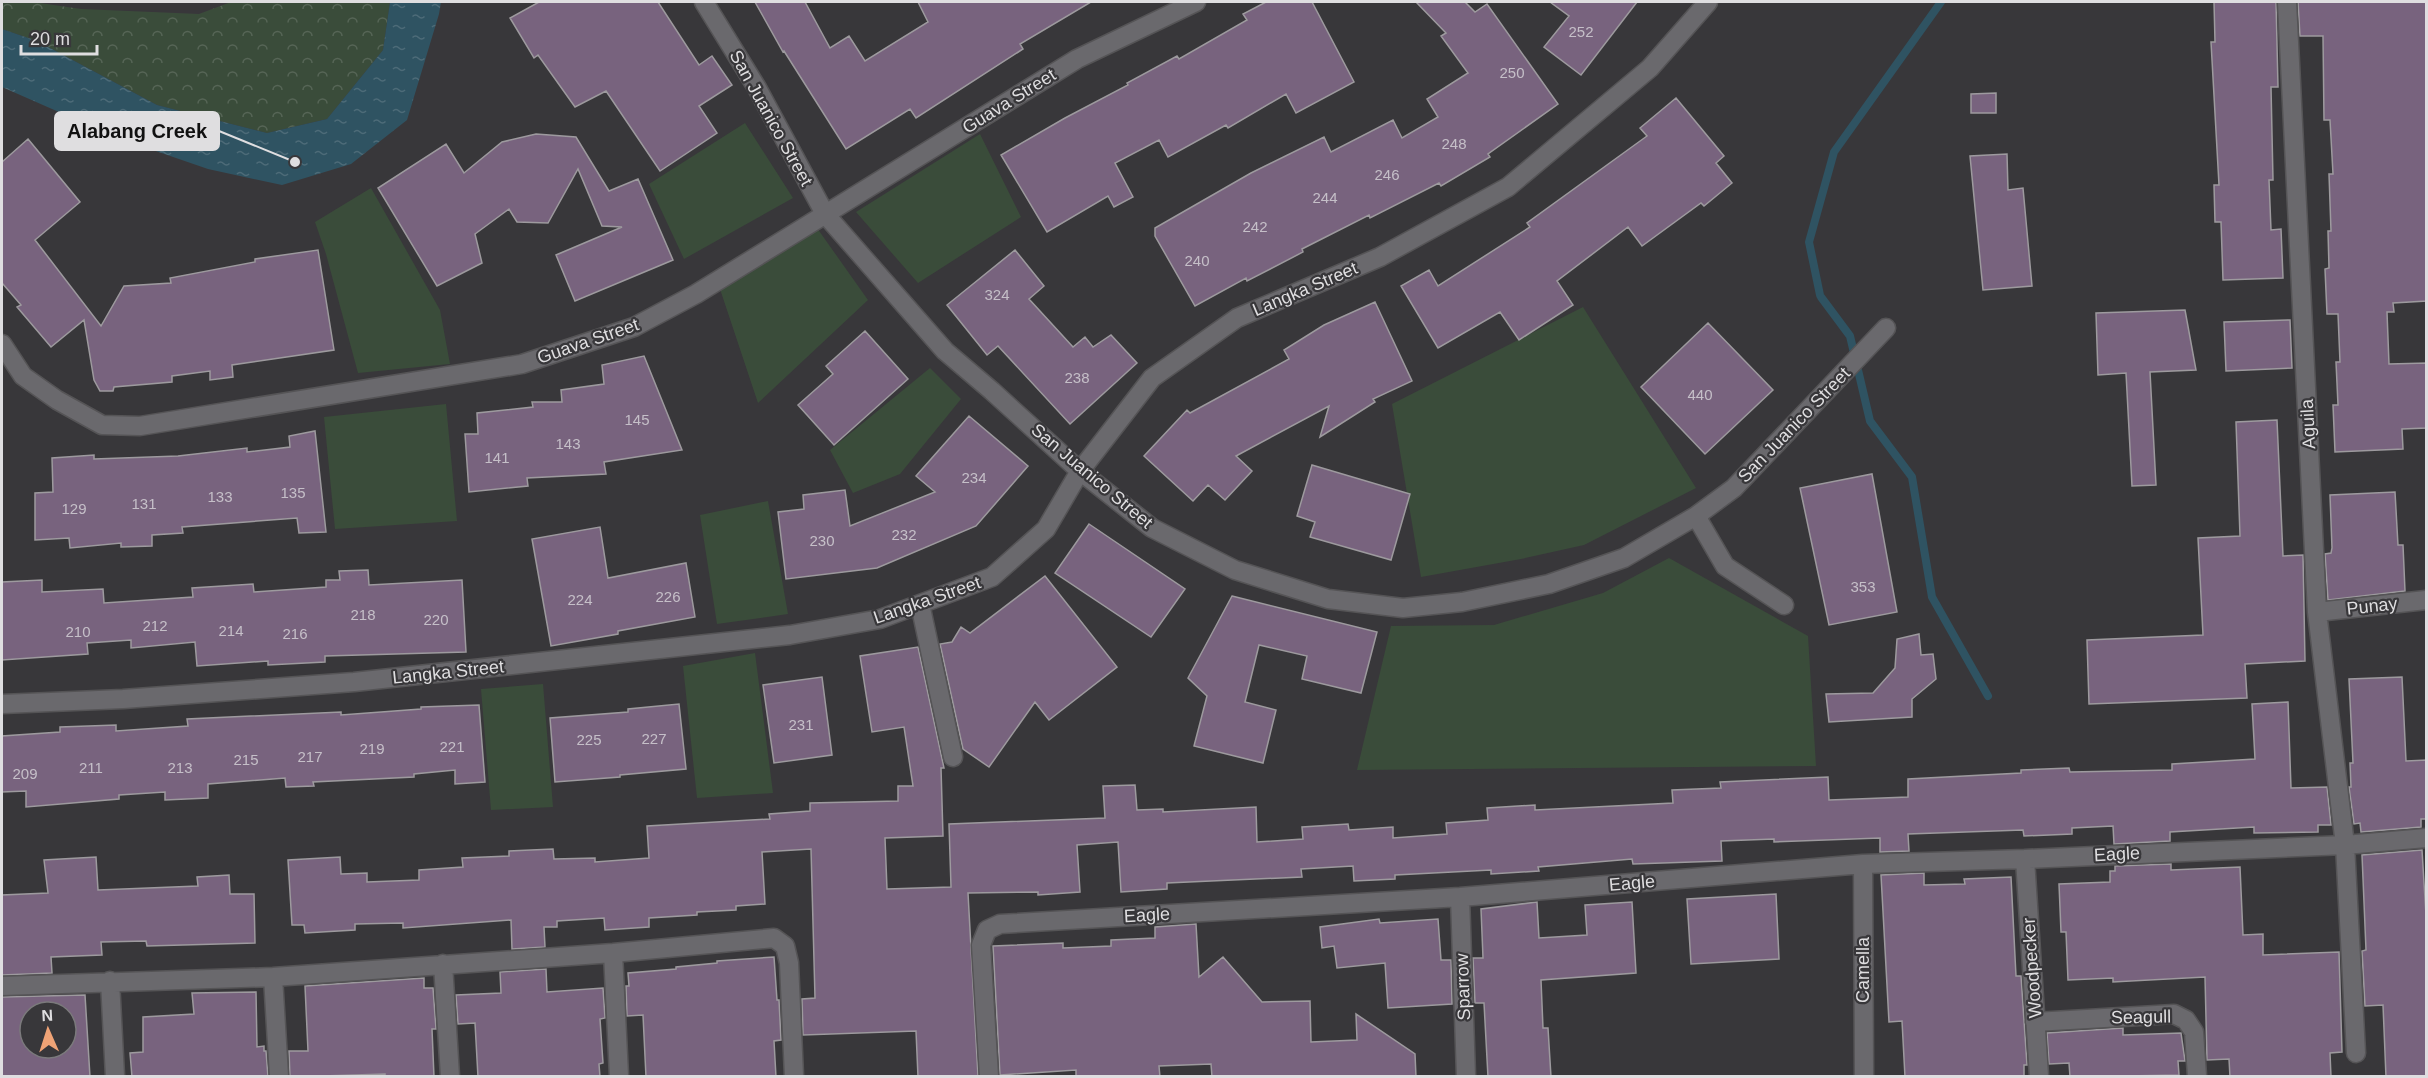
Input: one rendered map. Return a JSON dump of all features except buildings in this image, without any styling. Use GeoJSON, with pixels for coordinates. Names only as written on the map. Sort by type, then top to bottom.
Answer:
{"type":"FeatureCollection","features":[{"type":"Feature","properties":{"kind":"street","name":"San Juanico Street"},"geometry":{"type":"LineString","coordinates":[[704,2],[757,88],[825,214],[945,351],[1080,471],[1152,528],[1235,570],[1328,599],[1403,608],[1462,602],[1549,584],[1623,558],[1696,516],[1734,488],[1886,328]]}},
{"type":"Feature","properties":{"kind":"street","name":"Guava Street"},"geometry":{"type":"LineString","coordinates":[[2,344],[23,376],[57,400],[102,425],[140,426],[522,364],[634,327],[696,294],[1077,59],[1196,2]]}},
{"type":"Feature","properties":{"kind":"street","name":"Langka Street"},"geometry":{"type":"LineString","coordinates":[[2,704],[123,699],[354,682],[790,635],[880,619],[992,577],[1046,529],[1080,471],[1152,378],[1237,318],[1380,257],[1509,187],[1650,68],[1708,2]]}},
{"type":"Feature","properties":{"kind":"street","name":"Aguila"},"geometry":{"type":"LineString","coordinates":[[2287,2],[2317,612],[2345,845],[2356,1053]]}},
{"type":"Feature","properties":{"kind":"street"},"geometry":{"type":"LineString","coordinates":[[1696,516],[1725,566],[1784,605]]}},
{"type":"Feature","properties":{"kind":"street","name":"Punay"},"geometry":{"type":"LineString","coordinates":[[2317,612],[2427,600]]}},
{"type":"Feature","properties":{"kind":"street"},"geometry":{"type":"LineString","coordinates":[[920,604],[952,757]]}},
{"type":"Feature","properties":{"kind":"street","name":"Eagle"},"geometry":{"type":"LineString","coordinates":[[989,1077],[981,945],[987,930],[1000,924],[1460,897],[1863,864],[2025,860],[2209,849],[2345,845],[2427,838]]}},
{"type":"Feature","properties":{"kind":"street","name":"Woodpecker"},"geometry":{"type":"LineString","coordinates":[[2025,860],[2039,1077]]}},
{"type":"Feature","properties":{"kind":"street","name":"Camella"},"geometry":{"type":"LineString","coordinates":[[1863,864],[1864,1077]]}},
{"type":"Feature","properties":{"kind":"street","name":"Sparrow"},"geometry":{"type":"LineString","coordinates":[[1460,897],[1466,1077]]}},
{"type":"Feature","properties":{"kind":"street"},"geometry":{"type":"LineString","coordinates":[[2,986],[273,977],[613,953],[774,938],[784,946],[789,963],[794,1077]]}},
{"type":"Feature","properties":{"kind":"street"},"geometry":{"type":"LineString","coordinates":[[613,953],[619,1077]]}},
{"type":"Feature","properties":{"kind":"street"},"geometry":{"type":"LineString","coordinates":[[443,964],[450,1077]]}},
{"type":"Feature","properties":{"kind":"street"},"geometry":{"type":"LineString","coordinates":[[273,977],[279,1077]]}},
{"type":"Feature","properties":{"kind":"street"},"geometry":{"type":"LineString","coordinates":[[110,981],[115,1077]]}},
{"type":"Feature","properties":{"kind":"street","name":"Seagull"},"geometry":{"type":"LineString","coordinates":[[2036,1022],[2174,1014],[2186,1020],[2194,1032],[2197,1077]]}},
{"type":"Feature","properties":{"kind":"green space"},"geometry":{"type":"Polygon","coordinates":[[[2,2],[33,2],[81,9],[199,14],[231,2],[390,2],[383,50],[327,119],[267,133],[157,105],[37,41],[2,29],[2,2]]]}},
{"type":"Feature","properties":{"kind":"green space"},"geometry":{"type":"Polygon","coordinates":[[[745,123],[793,198],[684,259],[649,184],[745,123]]]}},
{"type":"Feature","properties":{"kind":"green space"},"geometry":{"type":"Polygon","coordinates":[[[980,134],[1021,217],[918,283],[856,212],[980,134]]]}},
{"type":"Feature","properties":{"kind":"green space"},"geometry":{"type":"Polygon","coordinates":[[[371,188],[440,310],[450,364],[358,373],[326,254],[315,222],[371,188]]]}},
{"type":"Feature","properties":{"kind":"green space"},"geometry":{"type":"Polygon","coordinates":[[[817,228],[868,300],[758,403],[719,286],[817,228]]]}},
{"type":"Feature","properties":{"kind":"green space"},"geometry":{"type":"Polygon","coordinates":[[[1583,307],[1696,488],[1584,545],[1421,577],[1392,404],[1583,307]]]}},
{"type":"Feature","properties":{"kind":"green space"},"geometry":{"type":"Polygon","coordinates":[[[930,368],[961,399],[900,474],[853,493],[830,450],[930,368]]]}},
{"type":"Feature","properties":{"kind":"green space"},"geometry":{"type":"Polygon","coordinates":[[[446,404],[457,521],[335,529],[324,417],[446,404]]]}},
{"type":"Feature","properties":{"kind":"green space"},"geometry":{"type":"Polygon","coordinates":[[[768,501],[788,614],[717,624],[700,515],[768,501]]]}},
{"type":"Feature","properties":{"kind":"green space"},"geometry":{"type":"Polygon","coordinates":[[[1669,558],[1808,636],[1816,766],[1357,770],[1391,626],[1494,625],[1603,593],[1669,558]]]}},
{"type":"Feature","properties":{"kind":"green space"},"geometry":{"type":"Polygon","coordinates":[[[755,653],[773,793],[697,798],[683,666],[755,653]]]}},
{"type":"Feature","properties":{"kind":"green space"},"geometry":{"type":"Polygon","coordinates":[[[543,684],[553,807],[491,810],[481,689],[543,684]]]}},
{"type":"Feature","properties":{"kind":"water"},"geometry":{"type":"Polygon","coordinates":[[[390,2],[441,2],[407,120],[351,164],[282,185],[208,169],[118,138],[2,87],[2,29],[37,41],[157,105],[267,133],[327,119],[383,50],[390,2]]]}},
{"type":"Feature","properties":{"kind":"waterway"},"geometry":{"type":"LineString","coordinates":[[1820,295],[1809,242],[1834,152],[1941,2]]}},
{"type":"Feature","properties":{"kind":"waterway"},"geometry":{"type":"LineString","coordinates":[[1821,297],[1850,336],[1870,421],[1912,477],[1932,597],[1988,696]]}},
{"type":"Feature","properties":{"kind":"place","name":"Alabang Creek"},"geometry":{"type":"Point","coordinates":[295,162]}}]}
